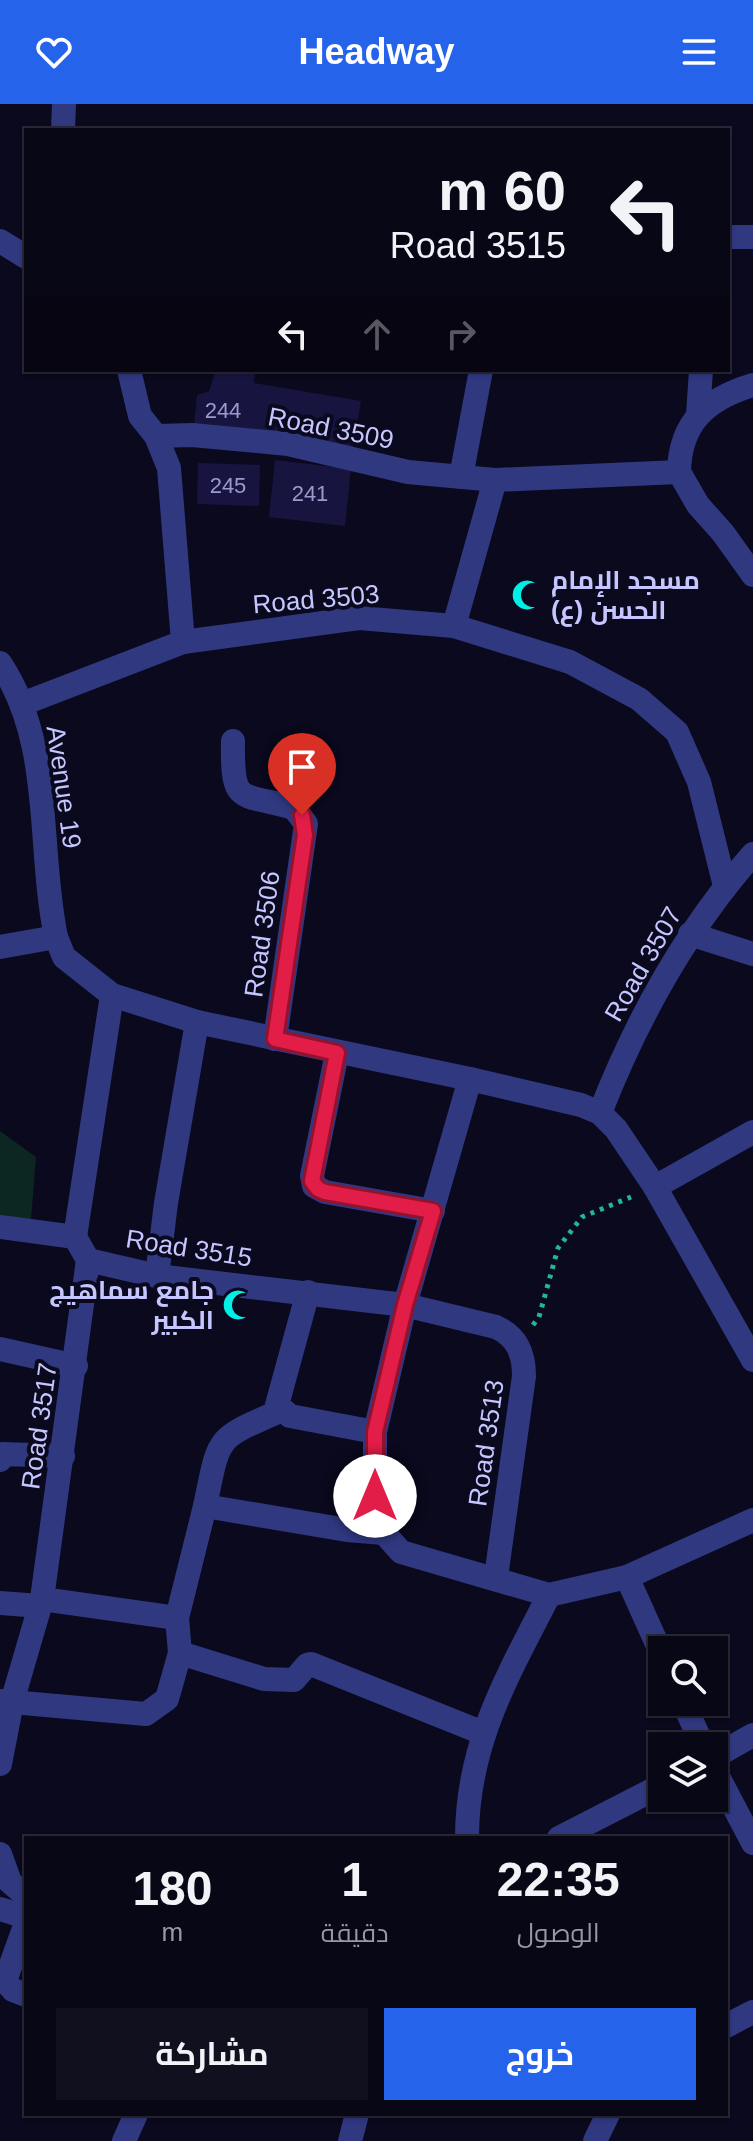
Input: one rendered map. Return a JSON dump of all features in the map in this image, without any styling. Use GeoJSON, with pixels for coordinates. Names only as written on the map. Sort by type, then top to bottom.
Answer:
{"type":"FeatureCollection","features":[{"type":"Feature","properties":{"kind":"street"},"geometry":{"type":"LineString","coordinates":[[63,128],[64,104]]}},
{"type":"Feature","properties":{"kind":"street"},"geometry":{"type":"LineString","coordinates":[[730,237],[753,237]]}},
{"type":"Feature","properties":{"kind":"street"},"geometry":{"type":"LineString","coordinates":[[0,241],[24,256]]}},
{"type":"Feature","properties":{"kind":"street"},"geometry":{"type":"LineString","coordinates":[[129,372],[140,416],[164,451],[172,484],[183,642]]}},
{"type":"Feature","properties":{"kind":"street"},"geometry":{"type":"LineString","coordinates":[[461,477],[481,372]]}},
{"type":"Feature","properties":{"kind":"street"},"geometry":{"type":"LineString","coordinates":[[698,415],[701,372]]}},
{"type":"Feature","properties":{"kind":"street"},"geometry":{"type":"LineString","coordinates":[[753,385],[715,401],[698,415],[679,449],[679,472],[698,505],[753,575]]}},
{"type":"Feature","properties":{"kind":"street","name":"Road 3509"},"geometry":{"type":"LineString","coordinates":[[156,436],[192,435],[288,444],[408,472],[495,480],[679,472]]}},
{"type":"Feature","properties":{"kind":"street"},"geometry":{"type":"LineString","coordinates":[[454,626],[495,480]]}},
{"type":"Feature","properties":{"kind":"street","name":"Road 3503"},"geometry":{"type":"LineString","coordinates":[[22,704],[183,642],[359,618],[454,626],[570,662],[639,699],[677,732],[699,782],[725,886]]}},
{"type":"Feature","properties":{"kind":"street","name":"Avenue 19"},"geometry":{"type":"LineString","coordinates":[[0,663],[22,704],[33,738],[56,937],[64,957],[112,995]]}},
{"type":"Feature","properties":{"kind":"street","name":"Road 3506"},"geometry":{"type":"LineString","coordinates":[[233,741],[233,781],[238,791],[247,797],[294,808],[306,824],[275,1039]]}},
{"type":"Feature","properties":{"kind":"street","name":"Road 3507"},"geometry":{"type":"LineString","coordinates":[[600,1113],[620,1061],[690,934],[753,854]]}},
{"type":"Feature","properties":{"kind":"street"},"geometry":{"type":"LineString","coordinates":[[690,934],[753,954]]}},
{"type":"Feature","properties":{"kind":"street"},"geometry":{"type":"LineString","coordinates":[[0,947],[56,937]]}},
{"type":"Feature","properties":{"kind":"street"},"geometry":{"type":"LineString","coordinates":[[0,1227],[75,1237],[112,995],[197,1022],[470,1079],[581,1105],[600,1113],[616,1129],[655,1187],[753,1360]]}},
{"type":"Feature","properties":{"kind":"street"},"geometry":{"type":"LineString","coordinates":[[157,1276],[166,1203],[197,1022]]}},
{"type":"Feature","properties":{"kind":"street"},"geometry":{"type":"LineString","coordinates":[[337,1053],[312,1176],[314,1186],[325,1192],[433,1211]]}},
{"type":"Feature","properties":{"kind":"street"},"geometry":{"type":"LineString","coordinates":[[470,1079],[405,1305],[375,1432],[375,1496],[384,1533],[401,1552],[496,1577],[549,1595],[627,1577],[753,1520]]}},
{"type":"Feature","properties":{"kind":"street"},"geometry":{"type":"LineString","coordinates":[[655,1187],[753,1132]]}},
{"type":"Feature","properties":{"kind":"street","name":"Road 3515"},"geometry":{"type":"LineString","coordinates":[[75,1237],[88,1260],[157,1276],[405,1305]]}},
{"type":"Feature","properties":{"kind":"street","name":"Road 3517"},"geometry":{"type":"LineString","coordinates":[[0,1764],[6,1702],[41,1603],[76,1366],[88,1260]]}},
{"type":"Feature","properties":{"kind":"street"},"geometry":{"type":"LineString","coordinates":[[308,1292],[277,1400],[280,1411],[290,1416],[375,1432]]}},
{"type":"Feature","properties":{"kind":"street","name":"Road 3513"},"geometry":{"type":"LineString","coordinates":[[405,1305],[496,1327],[508,1333],[518,1344],[524,1358],[496,1577]]}},
{"type":"Feature","properties":{"kind":"street"},"geometry":{"type":"LineString","coordinates":[[0,1349],[76,1366]]}},
{"type":"Feature","properties":{"kind":"street"},"geometry":{"type":"LineString","coordinates":[[6,1702],[146,1714],[163,1705],[170,1692],[180,1653],[177,1618],[217,1450],[232,1432],[280,1411]]}},
{"type":"Feature","properties":{"kind":"street"},"geometry":{"type":"LineString","coordinates":[[1,1457],[63,1456]]}},
{"type":"Feature","properties":{"kind":"street"},"geometry":{"type":"LineString","coordinates":[[205,1506],[347,1530],[384,1533]]}},
{"type":"Feature","properties":{"kind":"street"},"geometry":{"type":"LineString","coordinates":[[627,1577],[653,1636]]}},
{"type":"Feature","properties":{"kind":"street"},"geometry":{"type":"LineString","coordinates":[[467,1836],[472,1768],[483,1733],[549,1595]]}},
{"type":"Feature","properties":{"kind":"street"},"geometry":{"type":"LineString","coordinates":[[0,1603],[41,1603],[177,1618]]}},
{"type":"Feature","properties":{"kind":"street"},"geometry":{"type":"LineString","coordinates":[[180,1653],[264,1679],[294,1680],[311,1664],[483,1733]]}},
{"type":"Feature","properties":{"kind":"street"},"geometry":{"type":"LineString","coordinates":[[728,1749],[753,1735]]}},
{"type":"Feature","properties":{"kind":"street"},"geometry":{"type":"LineString","coordinates":[[563,1836],[648,1792]]}},
{"type":"Feature","properties":{"kind":"street"},"geometry":{"type":"LineString","coordinates":[[728,1796],[753,1843]]}},
{"type":"Feature","properties":{"kind":"street"},"geometry":{"type":"LineString","coordinates":[[0,1854],[10,1882],[24,1894]]}},
{"type":"Feature","properties":{"kind":"street"},"geometry":{"type":"LineString","coordinates":[[0,1909],[24,1916]]}},
{"type":"Feature","properties":{"kind":"street"},"geometry":{"type":"LineString","coordinates":[[11,1992],[6,1975],[24,1928]]}},
{"type":"Feature","properties":{"kind":"street"},"geometry":{"type":"LineString","coordinates":[[728,2025],[753,2012]]}},
{"type":"Feature","properties":{"kind":"street"},"geometry":{"type":"LineString","coordinates":[[124,2141],[135,2116]]}},
{"type":"Feature","properties":{"kind":"street"},"geometry":{"type":"LineString","coordinates":[[350,2141],[356,2116]]}},
{"type":"Feature","properties":{"kind":"street"},"geometry":{"type":"LineString","coordinates":[[595,2141],[607,2116]]}},
{"type":"Feature","properties":{"kind":"path"},"geometry":{"type":"LineString","coordinates":[[518,1344],[539,1317],[558,1248],[582,1217],[655,1187]]}},
{"type":"Feature","properties":{"kind":"green space"},"geometry":{"type":"Polygon","coordinates":[[[0,1131],[36,1157],[31,1220],[0,1215],[0,1131]]]}},
{"type":"Feature","properties":{"kind":"building"},"geometry":{"type":"Polygon","coordinates":[[[215,372],[255,372],[254,383],[361,401],[353,449],[194,425],[197,395],[209,391],[215,372]]]}},
{"type":"Feature","properties":{"kind":"building"},"geometry":{"type":"Polygon","coordinates":[[[275,460],[351,469],[345,526],[269,517],[275,460]]]}},
{"type":"Feature","properties":{"kind":"building"},"geometry":{"type":"Polygon","coordinates":[[[198,463],[260,465],[259,506],[197,504],[198,463]]]}},
{"type":"Feature","properties":{"kind":"place","name":"مسجد الإمام الحسن (ع)"},"geometry":{"type":"Point","coordinates":[527,595]}},
{"type":"Feature","properties":{"kind":"place","name":"جامع سماهيج الكبير"},"geometry":{"type":"Point","coordinates":[238,1305]}},
{"type":"Feature","properties":{"kind":"route"},"geometry":{"type":"LineString","coordinates":[[302,815],[306,824],[305,835],[275,1039],[337,1053],[312,1181],[314,1186],[325,1192],[433,1211],[405,1305],[375,1432],[375,1496]]}}]}
